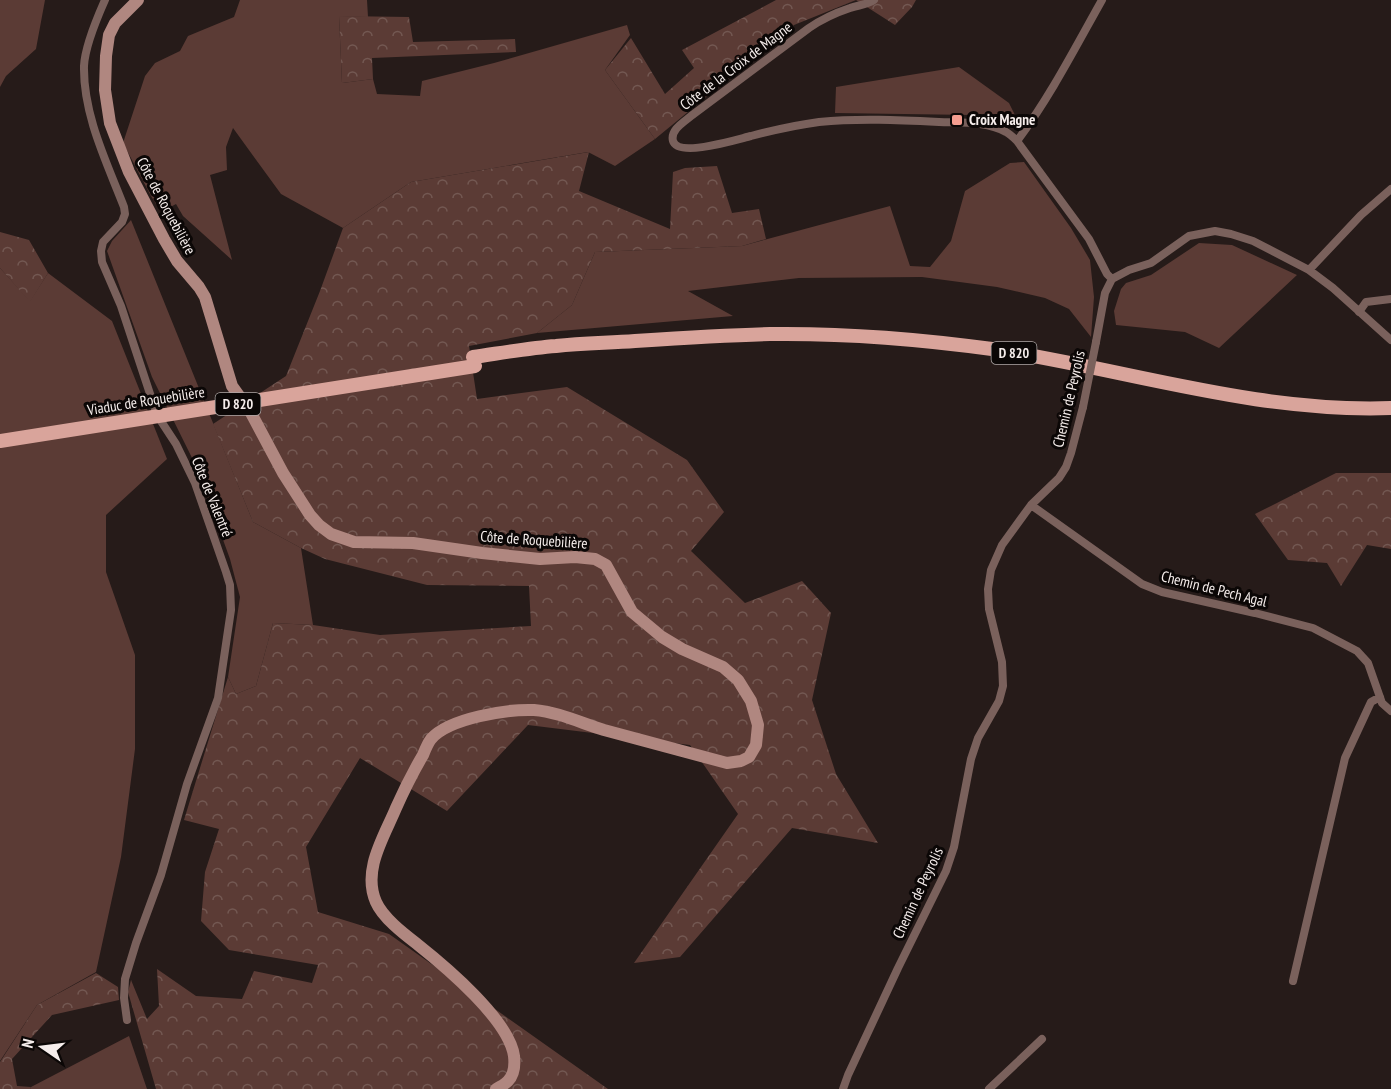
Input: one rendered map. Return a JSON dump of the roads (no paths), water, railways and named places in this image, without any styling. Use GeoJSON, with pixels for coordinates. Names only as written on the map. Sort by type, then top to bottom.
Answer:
{"type":"FeatureCollection","features":[{"type":"Feature","properties":{"kind":"main road","name":"D 820"},"geometry":{"type":"LineString","coordinates":[[474,362],[695,336],[849,335],[991,349],[1263,401],[1322,407],[1391,408]]}},
{"type":"Feature","properties":{"kind":"main road","name":"Viaduc de Roquebilière"},"geometry":{"type":"LineString","coordinates":[[0,431],[474,362]]}},
{"type":"Feature","properties":{"kind":"main road","name":"Viaduc de Roquebilière"},"geometry":{"type":"LineString","coordinates":[[0,441],[474,362]]}},
{"type":"Feature","properties":{"kind":"street","name":"Côte de Valentré"},"geometry":{"type":"LineString","coordinates":[[105,0],[88,46],[84,64],[85,81],[94,125],[125,213],[122,222],[103,242],[102,262],[121,306],[157,415],[176,444],[195,483],[230,585],[231,610],[218,698],[187,783],[161,875],[125,979],[124,998],[127,1020]]}},
{"type":"Feature","properties":{"kind":"street","name":"Côte de Roquebilière"},"geometry":{"type":"LineString","coordinates":[[138,0],[115,22],[109,35],[105,90],[110,123],[129,172],[164,239],[177,261],[205,297],[232,386],[250,411],[283,473],[310,515],[331,534],[354,542],[413,543],[483,553],[540,558],[595,559],[606,565],[632,612],[662,637],[682,649],[723,667],[738,680],[750,701],[758,725],[756,745],[749,757],[727,763],[602,729],[558,714],[534,710],[502,712],[451,724],[432,739],[407,783],[376,855],[371,875],[372,888],[377,904],[387,916],[457,978],[504,1031],[513,1050],[515,1066],[509,1080],[496,1089]]}},
{"type":"Feature","properties":{"kind":"street","name":"Côte de la Croix de Magne"},"geometry":{"type":"LineString","coordinates":[[874,0],[824,18],[809,28],[691,116],[674,131],[673,140],[682,148],[698,148],[787,127],[854,120],[902,120],[986,125],[1006,132],[1017,141],[1089,239],[1107,274],[1112,279]]}},
{"type":"Feature","properties":{"kind":"street"},"geometry":{"type":"LineString","coordinates":[[1017,141],[1054,87],[1102,0]]}},
{"type":"Feature","properties":{"kind":"street"},"geometry":{"type":"LineString","coordinates":[[1309,270],[1361,215],[1391,189]]}},
{"type":"Feature","properties":{"kind":"street"},"geometry":{"type":"LineString","coordinates":[[1112,279],[1129,270],[1151,263],[1189,236],[1215,231],[1231,234],[1253,242],[1309,270],[1333,288],[1391,340]]}},
{"type":"Feature","properties":{"kind":"street","name":"Chemin de Peyrolis"},"geometry":{"type":"LineString","coordinates":[[843,1089],[949,863],[971,759],[978,738],[999,701],[1003,686],[1002,662],[989,609],[988,589],[991,570],[1002,545],[1031,505],[1066,467],[1083,407],[1105,293],[1112,279]]}},
{"type":"Feature","properties":{"kind":"street"},"geometry":{"type":"LineString","coordinates":[[1359,312],[1366,302],[1391,299]]}},
{"type":"Feature","properties":{"kind":"street","name":"Chemin de Pech Agal"},"geometry":{"type":"LineString","coordinates":[[1031,505],[1142,584],[1162,592],[1313,628],[1357,651],[1368,663],[1382,703],[1391,711]]}},
{"type":"Feature","properties":{"kind":"street"},"geometry":{"type":"LineString","coordinates":[[1293,981],[1345,758],[1371,702],[1380,697]]}},
{"type":"Feature","properties":{"kind":"street"},"geometry":{"type":"LineString","coordinates":[[989,1089],[1042,1039]]}},
{"type":"Feature","properties":{"kind":"place","name":"Croix Magne"},"geometry":{"type":"Point","coordinates":[957,120]}}]}
